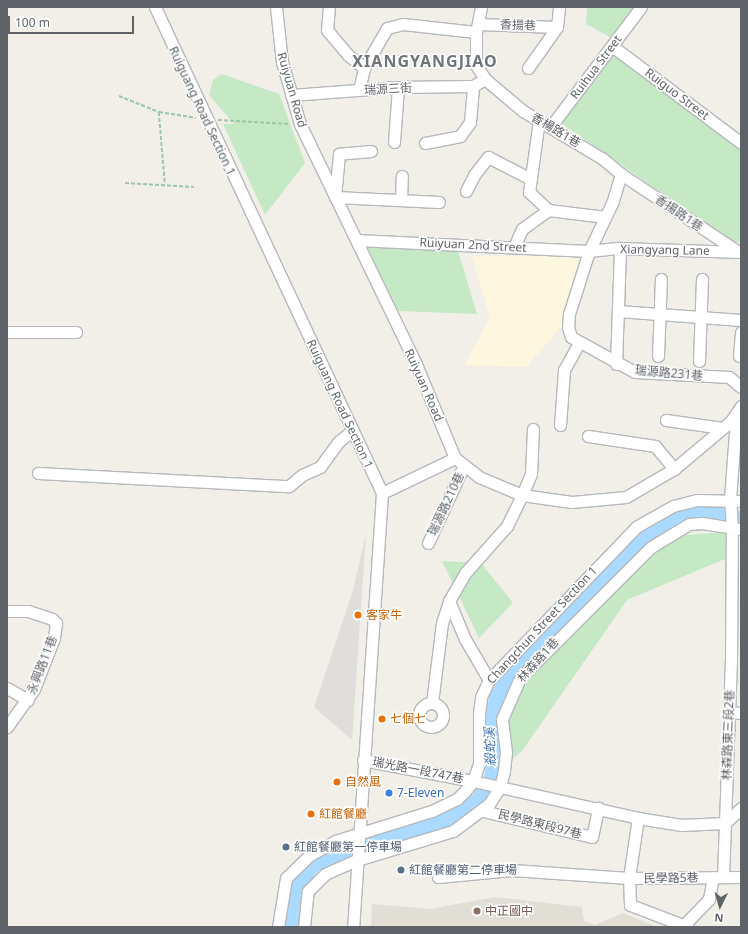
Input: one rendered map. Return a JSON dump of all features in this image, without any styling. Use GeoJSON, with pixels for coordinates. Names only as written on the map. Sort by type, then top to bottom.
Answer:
{"type":"FeatureCollection","features":[{"type":"Feature","properties":{"kind":"street","name":"Ruiguang Road Section 1"},"geometry":{"type":"LineString","coordinates":[[155,7],[382,493],[353,927]]}},
{"type":"Feature","properties":{"kind":"street","name":"Ruiyuan Road"},"geometry":{"type":"LineString","coordinates":[[276,7],[282,62],[300,124],[416,364],[459,461],[479,477],[522,495],[572,502],[626,497],[674,470],[722,428],[741,406]]}},
{"type":"Feature","properties":{"kind":"street"},"geometry":{"type":"LineString","coordinates":[[329,7],[327,30],[348,55],[364,68]]}},
{"type":"Feature","properties":{"kind":"street","name":"香楊路1巷"},"geometry":{"type":"LineString","coordinates":[[480,7],[476,65],[485,79],[523,111],[551,126],[603,159],[621,174]]}},
{"type":"Feature","properties":{"kind":"street","name":"香揚巷"},"geometry":{"type":"LineString","coordinates":[[528,68],[557,27],[559,7]]}},
{"type":"Feature","properties":{"kind":"street","name":"Ruihua Street"},"geometry":{"type":"LineString","coordinates":[[551,126],[641,7]]}},
{"type":"Feature","properties":{"kind":"street","name":"香揚巷"},"geometry":{"type":"LineString","coordinates":[[359,90],[364,68],[387,28],[403,24],[478,28],[557,27]]}},
{"type":"Feature","properties":{"kind":"street","name":"Ruiguo Street"},"geometry":{"type":"LineString","coordinates":[[612,46],[741,143]]}},
{"type":"Feature","properties":{"kind":"street","name":"瑞源三街"},"geometry":{"type":"LineString","coordinates":[[291,95],[398,87],[473,86],[485,79]]}},
{"type":"Feature","properties":{"kind":"street"},"geometry":{"type":"LineString","coordinates":[[425,143],[460,136],[470,122],[473,86]]}},
{"type":"Feature","properties":{"kind":"street"},"geometry":{"type":"LineString","coordinates":[[394,142],[398,87]]}},
{"type":"Feature","properties":{"kind":"street"},"geometry":{"type":"LineString","coordinates":[[539,120],[529,192],[548,210],[606,217]]}},
{"type":"Feature","properties":{"kind":"street"},"geometry":{"type":"LineString","coordinates":[[371,151],[339,154],[335,197],[439,202]]}},
{"type":"Feature","properties":{"kind":"street"},"geometry":{"type":"LineString","coordinates":[[466,192],[474,175],[488,157],[531,179]]}},
{"type":"Feature","properties":{"kind":"street"},"geometry":{"type":"LineString","coordinates":[[560,426],[564,370],[578,343],[571,337],[568,320],[589,251],[606,217],[621,174]]}},
{"type":"Feature","properties":{"kind":"street","name":"香揚路1巷"},"geometry":{"type":"LineString","coordinates":[[621,174],[739,252]]}},
{"type":"Feature","properties":{"kind":"street"},"geometry":{"type":"LineString","coordinates":[[401,200],[402,176]]}},
{"type":"Feature","properties":{"kind":"street"},"geometry":{"type":"LineString","coordinates":[[514,247],[522,229],[548,210]]}},
{"type":"Feature","properties":{"kind":"street","name":"Ruiyuan 2nd Street"},"geometry":{"type":"LineString","coordinates":[[356,240],[589,251]]}},
{"type":"Feature","properties":{"kind":"street"},"geometry":{"type":"LineString","coordinates":[[616,364],[620,248]]}},
{"type":"Feature","properties":{"kind":"street","name":"Xiangyang Lane"},"geometry":{"type":"LineString","coordinates":[[589,251],[620,248],[739,252]]}},
{"type":"Feature","properties":{"kind":"street"},"geometry":{"type":"LineString","coordinates":[[658,356],[661,279]]}},
{"type":"Feature","properties":{"kind":"street"},"geometry":{"type":"LineString","coordinates":[[699,361],[702,317],[702,279]]}},
{"type":"Feature","properties":{"kind":"street"},"geometry":{"type":"LineString","coordinates":[[618,311],[741,320]]}},
{"type":"Feature","properties":{"kind":"street"},"geometry":{"type":"LineString","coordinates":[[7,332],[76,332]]}},
{"type":"Feature","properties":{"kind":"street"},"geometry":{"type":"LineString","coordinates":[[739,356],[741,332]]}},
{"type":"Feature","properties":{"kind":"street","name":"瑞源路231巷"},"geometry":{"type":"LineString","coordinates":[[578,343],[616,364],[635,372],[729,377],[741,388]]}},
{"type":"Feature","properties":{"kind":"street"},"geometry":{"type":"LineString","coordinates":[[666,420],[722,428]]}},
{"type":"Feature","properties":{"kind":"street","name":"林森路東三段2巷"},"geometry":{"type":"LineString","coordinates":[[686,926],[709,899],[718,877],[725,822],[729,712],[736,661],[736,420]]}},
{"type":"Feature","properties":{"kind":"street"},"geometry":{"type":"LineString","coordinates":[[432,703],[442,624],[449,601],[466,572],[507,526],[531,474],[533,429]]}},
{"type":"Feature","properties":{"kind":"street"},"geometry":{"type":"LineString","coordinates":[[38,473],[289,486],[302,475],[320,467],[338,442],[353,430]]}},
{"type":"Feature","properties":{"kind":"street"},"geometry":{"type":"LineString","coordinates":[[588,436],[655,446],[674,470]]}},
{"type":"Feature","properties":{"kind":"street"},"geometry":{"type":"LineString","coordinates":[[382,493],[459,461]]}},
{"type":"Feature","properties":{"kind":"street","name":"瑞源路210巷"},"geometry":{"type":"LineString","coordinates":[[428,543],[459,461]]}},
{"type":"Feature","properties":{"kind":"street","name":"Changchun Street Section 1"},"geometry":{"type":"LineString","coordinates":[[278,927],[283,886],[292,870],[323,846],[359,832],[446,805],[457,799],[473,781],[479,764],[478,732],[481,697],[489,680],[636,527],[673,506],[698,500],[736,500]]}},
{"type":"Feature","properties":{"kind":"street","name":"林森路1巷"},"geometry":{"type":"LineString","coordinates":[[304,927],[308,891],[325,874],[357,860],[440,836],[464,825],[483,810],[500,787],[506,752],[502,719],[513,689],[530,665],[652,547],[689,524],[702,523],[737,528]]}},
{"type":"Feature","properties":{"kind":"street"},"geometry":{"type":"LineString","coordinates":[[449,601],[465,639],[489,680]]}},
{"type":"Feature","properties":{"kind":"street","name":"永興路11巷"},"geometry":{"type":"LineString","coordinates":[[7,611],[28,610],[52,619],[56,624],[54,638],[28,700],[7,727]]}},
{"type":"Feature","properties":{"kind":"street"},"geometry":{"type":"LineString","coordinates":[[7,688],[28,700]]}},
{"type":"Feature","properties":{"kind":"street"},"geometry":{"type":"LineString","coordinates":[[729,712],[741,713]]}},
{"type":"Feature","properties":{"kind":"street","name":"瑞光路一段747巷"},"geometry":{"type":"LineString","coordinates":[[363,760],[473,781],[638,818],[681,825],[725,822]]}},
{"type":"Feature","properties":{"kind":"street","name":"民學路東段97巷"},"geometry":{"type":"LineString","coordinates":[[483,810],[592,837],[598,808]]}},
{"type":"Feature","properties":{"kind":"street"},"geometry":{"type":"LineString","coordinates":[[725,822],[741,808]]}},
{"type":"Feature","properties":{"kind":"street"},"geometry":{"type":"LineString","coordinates":[[638,818],[630,878],[630,905],[686,926]]}},
{"type":"Feature","properties":{"kind":"street","name":"民學路5巷"},"geometry":{"type":"LineString","coordinates":[[438,877],[512,870],[630,878],[741,877]]}},
{"type":"Feature","properties":{"kind":"path"},"geometry":{"type":"LineString","coordinates":[[159,112],[165,184]]}},
{"type":"Feature","properties":{"kind":"path"},"geometry":{"type":"LineString","coordinates":[[125,183],[165,184],[194,187]]}},
{"type":"Feature","properties":{"kind":"shaded area"},"geometry":{"type":"Polygon","coordinates":[[[472,256],[583,256],[563,325],[526,367],[464,365],[490,319],[472,256]]]}},
{"type":"Feature","properties":{"kind":"shaded area"},"geometry":{"type":"Polygon","coordinates":[[[366,534],[352,740],[314,707],[353,590],[366,534]]]}},
{"type":"Feature","properties":{"kind":"shaded area","name":"中正國中"},"geometry":{"type":"Polygon","coordinates":[[[495,897],[582,907],[584,921],[595,925],[623,913],[657,927],[371,927],[372,904],[430,909],[495,897]]]}},
{"type":"Feature","properties":{"kind":"green space"},"geometry":{"type":"Polygon","coordinates":[[[587,7],[635,7],[612,38],[586,24],[587,7]]]}},
{"type":"Feature","properties":{"kind":"green space"},"geometry":{"type":"Polygon","coordinates":[[[615,54],[741,149],[741,242],[733,242],[561,123],[615,54]]]}},
{"type":"Feature","properties":{"kind":"green space"},"geometry":{"type":"Polygon","coordinates":[[[222,74],[279,94],[305,163],[265,215],[223,124],[234,124],[209,95],[213,80],[222,74]]]}},
{"type":"Feature","properties":{"kind":"green space"},"geometry":{"type":"Polygon","coordinates":[[[367,246],[458,251],[477,314],[398,311],[367,246]]]}},
{"type":"Feature","properties":{"kind":"green space"},"geometry":{"type":"Polygon","coordinates":[[[727,532],[725,559],[627,600],[522,751],[510,761],[506,725],[521,684],[662,546],[684,535],[727,532]]]}},
{"type":"Feature","properties":{"kind":"green space"},"geometry":{"type":"Polygon","coordinates":[[[442,561],[481,563],[513,603],[479,638],[442,561]]]}},
{"type":"Feature","properties":{"kind":"waterway","name":"殺蛇溪"},"geometry":{"type":"LineString","coordinates":[[291,927],[296,889],[311,866],[332,855],[445,820],[478,799],[491,777],[494,759],[489,721],[498,694],[511,672],[645,536],[680,512],[708,511],[741,518]]}},
{"type":"Feature","properties":{"kind":"place","name":"客家牛"},"geometry":{"type":"Point","coordinates":[358,615]}},
{"type":"Feature","properties":{"kind":"place","name":"七個七"},"geometry":{"type":"Point","coordinates":[382,719]}},
{"type":"Feature","properties":{"kind":"place","name":"自然風"},"geometry":{"type":"Point","coordinates":[337,782]}},
{"type":"Feature","properties":{"kind":"place","name":"7-Eleven"},"geometry":{"type":"Point","coordinates":[389,793]}},
{"type":"Feature","properties":{"kind":"place","name":"紅館餐廳"},"geometry":{"type":"Point","coordinates":[311,814]}},
{"type":"Feature","properties":{"kind":"place","name":"紅館餐廳第一停車場"},"geometry":{"type":"Point","coordinates":[286,847]}},
{"type":"Feature","properties":{"kind":"place","name":"紅館餐廳第二停車場"},"geometry":{"type":"Point","coordinates":[401,870]}},
{"type":"Feature","properties":{"kind":"place","name":"中正國中"},"geometry":{"type":"Point","coordinates":[477,911]}},
{"type":"Feature","properties":{"kind":"district","name":"XIANGYANGJIAO"},"geometry":{"type":"Point","coordinates":[425,61]}}]}
